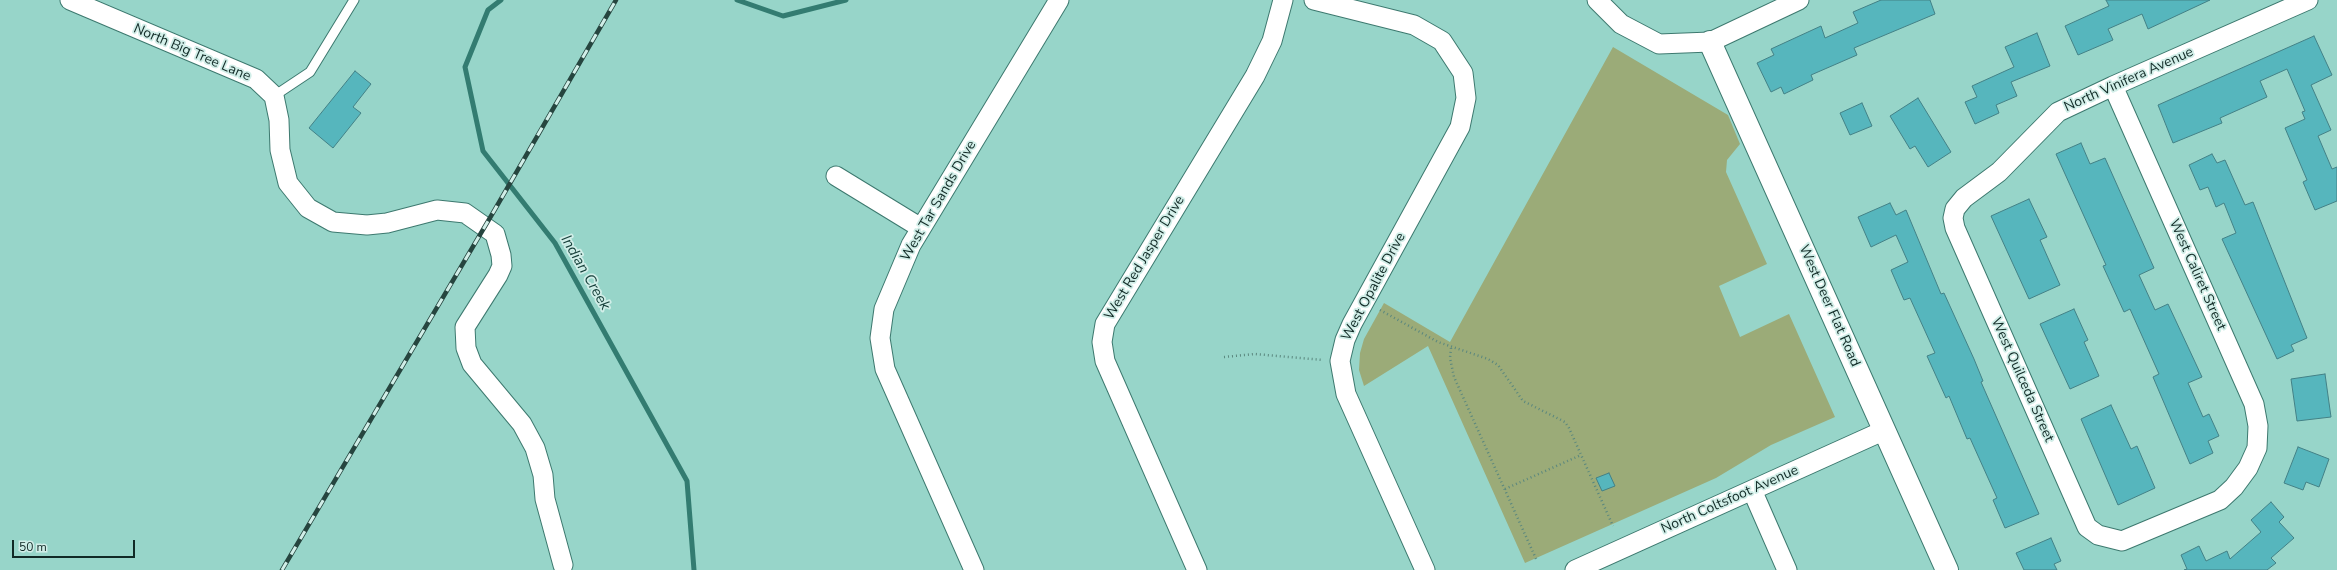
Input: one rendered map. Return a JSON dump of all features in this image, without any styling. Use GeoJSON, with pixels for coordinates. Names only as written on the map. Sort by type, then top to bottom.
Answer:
{"type":"FeatureCollection","features":[{"type":"Feature","properties":{"kind":"street","name":"North Big Tree Lane"},"geometry":{"type":"LineString","coordinates":[[70,0],[256,79],[274,96]]}},
{"type":"Feature","properties":{"kind":"street","name":"West Tar Sands Drive"},"geometry":{"type":"LineString","coordinates":[[974,570],[885,369],[880,338],[884,309],[911,245],[1059,0]]}},
{"type":"Feature","properties":{"kind":"street","name":"West Red Jasper Drive"},"geometry":{"type":"LineString","coordinates":[[1197,570],[1105,362],[1102,342],[1105,324],[1255,76],[1272,41],[1283,0]]}},
{"type":"Feature","properties":{"kind":"street","name":"West Opalite Drive"},"geometry":{"type":"LineString","coordinates":[[1314,0],[1414,25],[1442,41],[1463,73],[1466,98],[1460,127],[1352,324],[1345,340],[1340,360],[1346,394],[1425,570]]}},
{"type":"Feature","properties":{"kind":"street"},"geometry":{"type":"LineString","coordinates":[[1597,0],[1621,24],[1659,44],[1710,42],[1800,0]]}},
{"type":"Feature","properties":{"kind":"street","name":"North Vinifera Avenue"},"geometry":{"type":"LineString","coordinates":[[1955,208],[1964,198],[1999,172],[2058,112],[2113,86],[2308,0]]}},
{"type":"Feature","properties":{"kind":"street","name":"West Deer Flat Road"},"geometry":{"type":"LineString","coordinates":[[1710,42],[1947,570]]}},
{"type":"Feature","properties":{"kind":"street","name":"West Caliret Street"},"geometry":{"type":"LineString","coordinates":[[2110,540],[2122,541],[2136,537],[2220,500],[2234,488],[2248,468],[2257,448],[2258,426],[2254,404],[2113,86]]}},
{"type":"Feature","properties":{"kind":"street"},"geometry":{"type":"LineString","coordinates":[[274,96],[279,120],[280,150],[288,183],[308,208],[333,222],[367,225],[387,223],[437,210],[465,213],[495,234],[501,255],[502,266],[498,275],[465,327],[466,348],[472,364],[522,424],[535,448],[543,475],[545,499],[563,565]]}},
{"type":"Feature","properties":{"kind":"street"},"geometry":{"type":"LineString","coordinates":[[836,176],[922,228]]}},
{"type":"Feature","properties":{"kind":"street","name":"West Quilceda Street"},"geometry":{"type":"LineString","coordinates":[[1955,208],[1953,218],[1955,228],[2088,527],[2098,535],[2110,540]]}},
{"type":"Feature","properties":{"kind":"street","name":"North Coltsfoot Avenue"},"geometry":{"type":"LineString","coordinates":[[1574,570],[1884,430]]}},
{"type":"Feature","properties":{"kind":"street"},"geometry":{"type":"LineString","coordinates":[[1752,490],[1787,570]]}},
{"type":"Feature","properties":{"kind":"lane"},"geometry":{"type":"LineString","coordinates":[[274,96],[310,72],[354,0]]}},
{"type":"Feature","properties":{"kind":"path"},"geometry":{"type":"LineString","coordinates":[[1378,308],[1451,348],[1488,360],[1498,365],[1523,401],[1564,422],[1581,455],[1613,526]]}},
{"type":"Feature","properties":{"kind":"path"},"geometry":{"type":"LineString","coordinates":[[1451,348],[1450,358],[1454,377],[1537,561]]}},
{"type":"Feature","properties":{"kind":"path"},"geometry":{"type":"LineString","coordinates":[[1224,357],[1255,354],[1340,360]]}},
{"type":"Feature","properties":{"kind":"path"},"geometry":{"type":"LineString","coordinates":[[1505,490],[1581,455]]}},
{"type":"Feature","properties":{"kind":"green space"},"geometry":{"type":"Polygon","coordinates":[[[1613,47],[1728,115],[1740,144],[1727,160],[1726,172],[1767,264],[1719,286],[1740,337],[1789,314],[1835,417],[1771,445],[1716,478],[1525,563],[1428,346],[1364,386],[1359,370],[1360,353],[1364,339],[1384,303],[1450,342],[1613,47]]]}},
{"type":"Feature","properties":{"kind":"building"},"geometry":{"type":"Polygon","coordinates":[[[1881,0],[1930,0],[1935,14],[1854,48],[1857,55],[1811,75],[1813,80],[1784,94],[1781,87],[1771,92],[1757,63],[1774,55],[1771,49],[1821,26],[1825,38],[1858,23],[1853,12],[1881,0]]]}},
{"type":"Feature","properties":{"kind":"building"},"geometry":{"type":"Polygon","coordinates":[[[2106,0],[2210,0],[2148,29],[2142,14],[2108,29],[2113,40],[2078,55],[2065,26],[2109,6],[2106,0]]]}},
{"type":"Feature","properties":{"kind":"building"},"geometry":{"type":"Polygon","coordinates":[[[2037,33],[2050,66],[2011,82],[2017,96],[1996,105],[1999,113],[1975,124],[1965,102],[1977,97],[1972,86],[2014,67],[2005,47],[2037,33]]]}},
{"type":"Feature","properties":{"kind":"building"},"geometry":{"type":"Polygon","coordinates":[[[2314,36],[2332,75],[2311,85],[2331,130],[2318,136],[2332,169],[2337,167],[2337,201],[2315,210],[2303,182],[2307,180],[2285,128],[2305,119],[2302,112],[2305,111],[2287,69],[2260,81],[2267,97],[2220,118],[2222,123],[2173,143],[2158,105],[2314,36]]]}},
{"type":"Feature","properties":{"kind":"building"},"geometry":{"type":"Polygon","coordinates":[[[355,71],[371,84],[353,107],[361,113],[333,148],[309,128],[355,71]]]}},
{"type":"Feature","properties":{"kind":"building"},"geometry":{"type":"Polygon","coordinates":[[[1918,98],[1951,152],[1928,167],[1915,146],[1910,149],[1890,116],[1918,98]]]}},
{"type":"Feature","properties":{"kind":"building"},"geometry":{"type":"Polygon","coordinates":[[[1862,103],[1872,126],[1850,135],[1840,113],[1862,103]]]}},
{"type":"Feature","properties":{"kind":"building"},"geometry":{"type":"Polygon","coordinates":[[[2081,143],[2090,164],[2105,158],[2154,268],[2139,275],[2155,310],[2168,304],[2202,377],[2188,383],[2203,417],[2209,414],[2219,436],[2208,441],[2213,453],[2190,464],[2153,377],[2159,374],[2130,309],[2124,312],[2103,266],[2106,265],[2056,154],[2081,143]]]}},
{"type":"Feature","properties":{"kind":"building"},"geometry":{"type":"Polygon","coordinates":[[[2212,154],[2217,163],[2225,160],[2245,205],[2253,202],[2307,338],[2291,345],[2294,351],[2277,359],[2222,239],[2236,233],[2224,203],[2216,207],[2208,187],[2200,190],[2189,165],[2212,154]]]}},
{"type":"Feature","properties":{"kind":"building"},"geometry":{"type":"Polygon","coordinates":[[[2029,199],[2047,237],[2040,240],[2060,285],[2029,299],[1991,216],[2029,199]]]}},
{"type":"Feature","properties":{"kind":"building"},"geometry":{"type":"Polygon","coordinates":[[[1890,203],[1896,215],[1906,210],[1941,294],[1944,293],[1974,359],[1983,381],[1981,382],[2039,514],[2005,528],[1993,500],[1997,498],[1970,438],[1967,439],[1949,396],[1946,398],[1927,356],[1935,353],[1910,298],[1904,300],[1891,270],[1908,262],[1896,235],[1871,247],[1858,217],[1890,203]]]}},
{"type":"Feature","properties":{"kind":"building"},"geometry":{"type":"Polygon","coordinates":[[[2074,309],[2088,340],[2084,342],[2099,376],[2070,389],[2040,324],[2074,309]]]}},
{"type":"Feature","properties":{"kind":"building"},"geometry":{"type":"Polygon","coordinates":[[[2325,374],[2331,417],[2297,421],[2291,379],[2325,374]]]}},
{"type":"Feature","properties":{"kind":"building"},"geometry":{"type":"Polygon","coordinates":[[[2111,405],[2131,449],[2137,446],[2155,488],[2118,505],[2081,419],[2111,405]]]}},
{"type":"Feature","properties":{"kind":"building"},"geometry":{"type":"Polygon","coordinates":[[[2298,447],[2329,459],[2319,487],[2306,482],[2303,490],[2284,483],[2298,447]]]}},
{"type":"Feature","properties":{"kind":"building"},"geometry":{"type":"Polygon","coordinates":[[[1609,473],[1615,486],[1602,491],[1596,478],[1609,473]]]}},
{"type":"Feature","properties":{"kind":"building"},"geometry":{"type":"Polygon","coordinates":[[[2271,502],[2284,517],[2279,522],[2294,538],[2271,558],[2276,563],[2267,570],[2184,570],[2187,569],[2181,555],[2199,546],[2206,561],[2227,551],[2230,559],[2261,532],[2251,520],[2271,502]]]}},
{"type":"Feature","properties":{"kind":"building"},"geometry":{"type":"Polygon","coordinates":[[[2051,538],[2061,561],[2054,564],[2057,570],[2024,570],[2016,553],[2051,538]]]}},
{"type":"Feature","properties":{"kind":"waterway","name":"Indian Creek"},"geometry":{"type":"LineString","coordinates":[[501,0],[488,10],[465,67],[483,151],[555,243],[687,481],[694,570]]}},
{"type":"Feature","properties":{"kind":"waterway","name":"Indian Creek"},"geometry":{"type":"LineString","coordinates":[[737,0],[783,16],[846,0]]}},
{"type":"Feature","properties":{"kind":"railway"},"geometry":{"type":"LineString","coordinates":[[282,570],[494,211],[616,0]]}}]}
